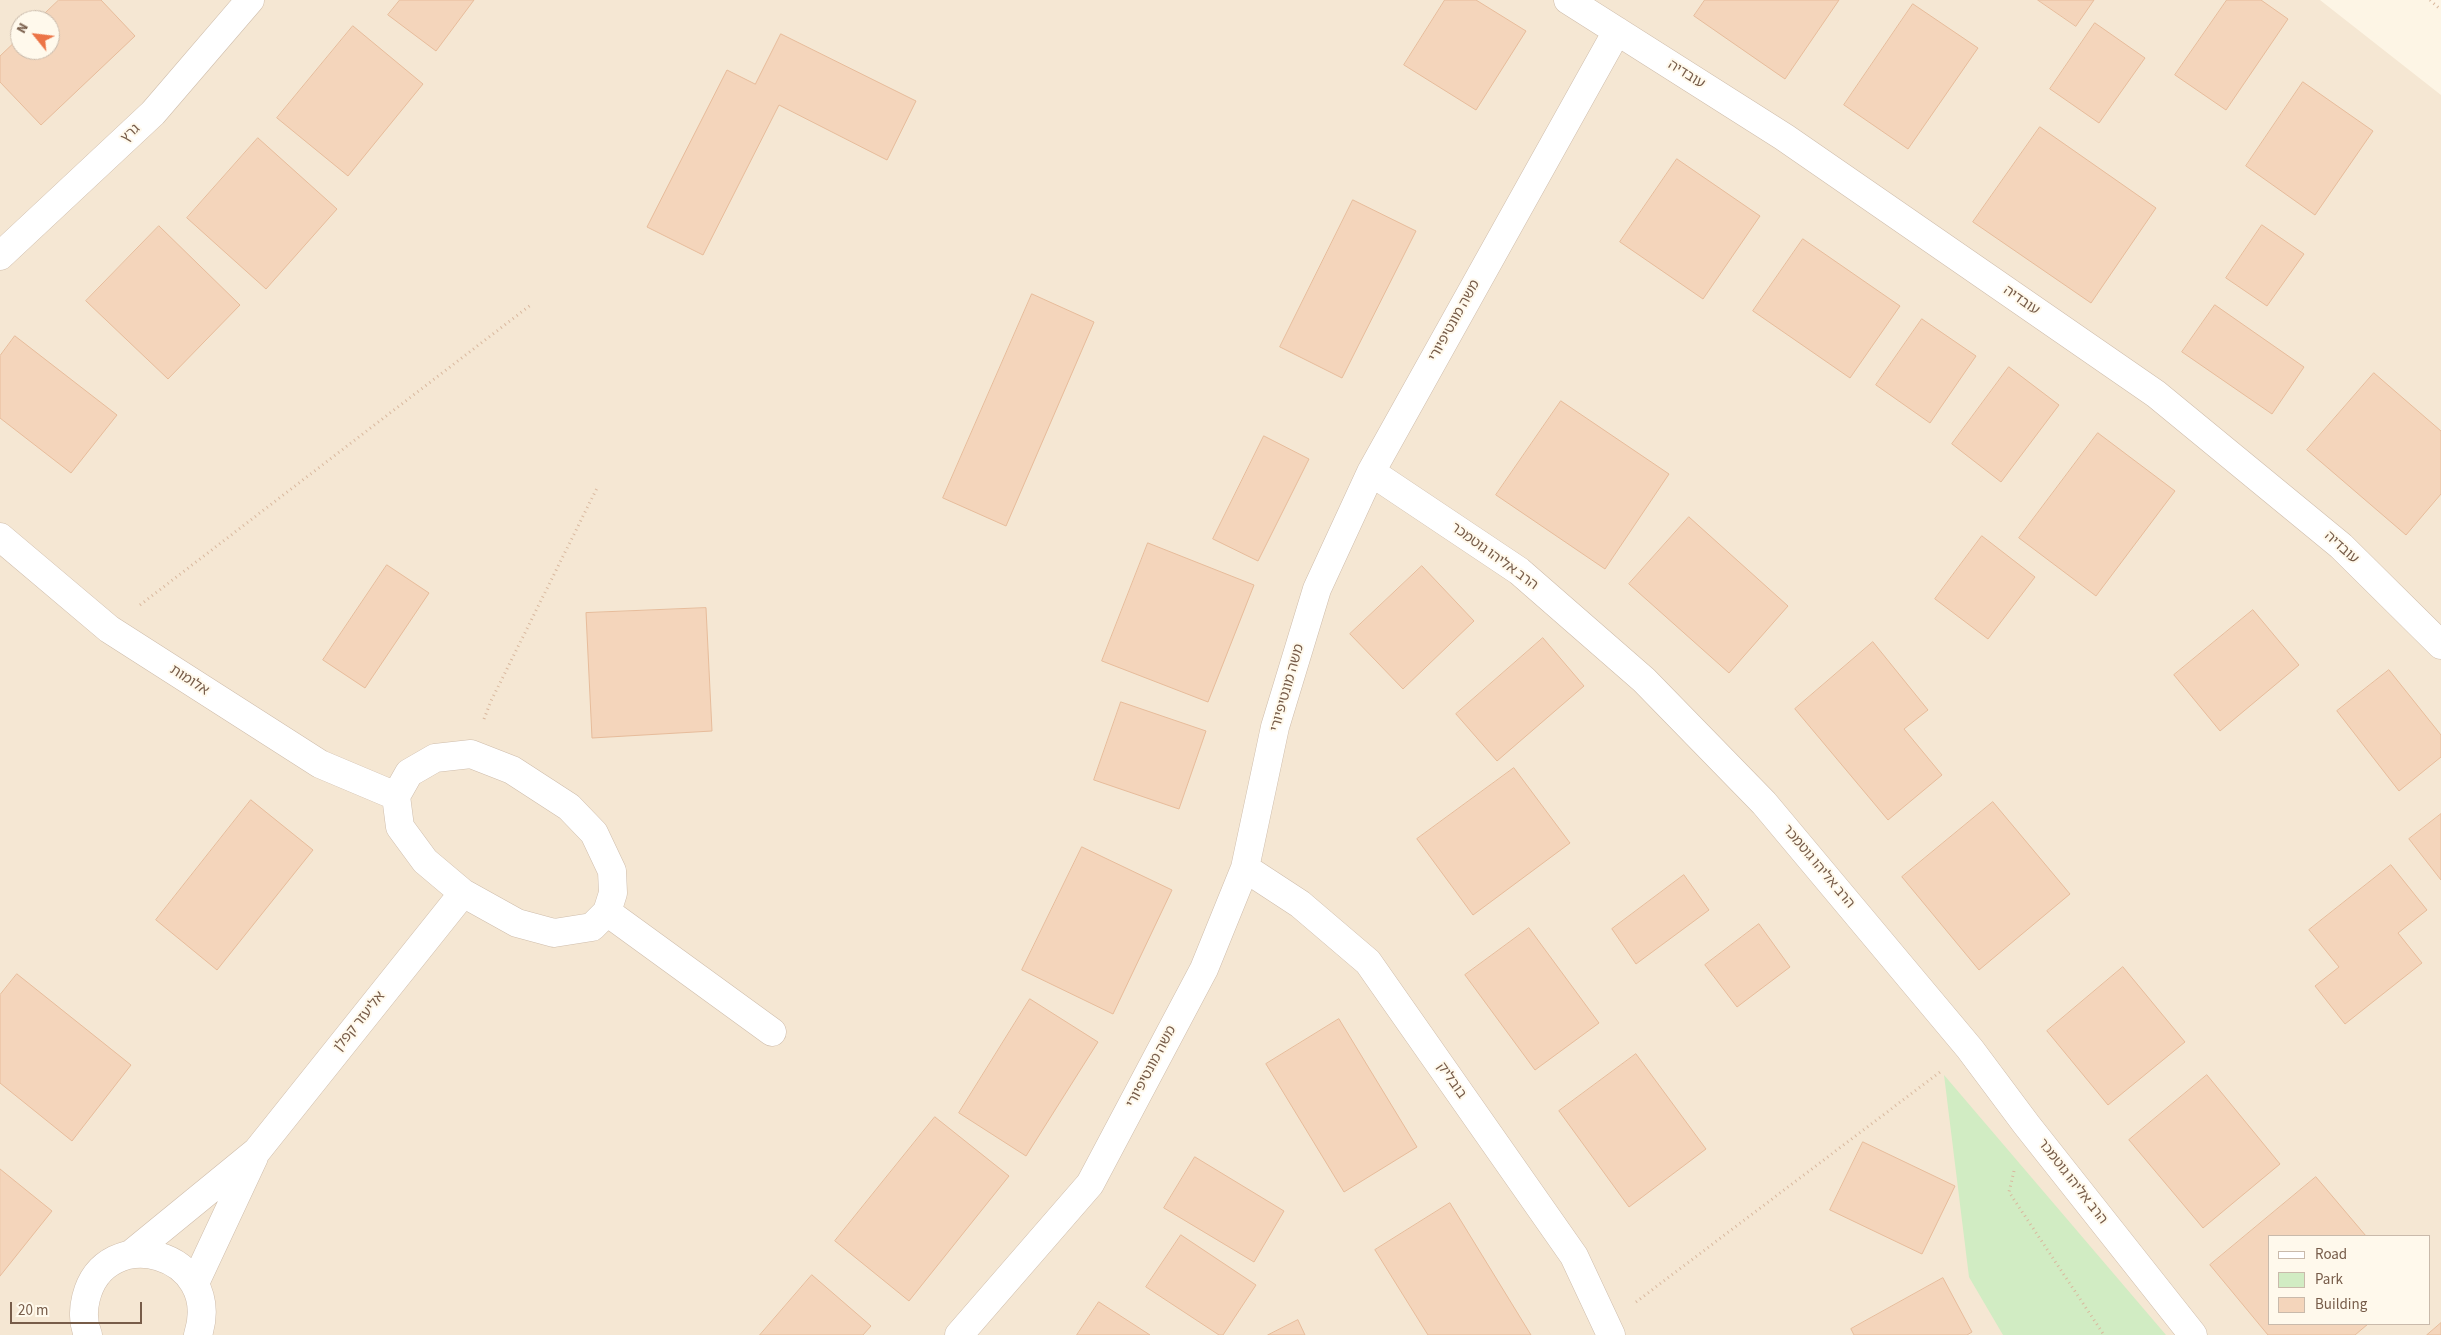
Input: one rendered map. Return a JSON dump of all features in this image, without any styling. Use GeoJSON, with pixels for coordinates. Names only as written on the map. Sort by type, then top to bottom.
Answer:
{"type":"FeatureCollection","features":[{"type":"Feature","properties":{"kind":"street","name":"גרץ"},"geometry":{"type":"LineString","coordinates":[[0,256],[153,113],[250,0]]}},
{"type":"Feature","properties":{"kind":"street","name":"עובדיה"},"geometry":{"type":"LineString","coordinates":[[1568,0],[1784,137],[2156,394],[2340,546],[2441,645]]}},
{"type":"Feature","properties":{"kind":"street","name":"משה מונטיפיורי"},"geometry":{"type":"LineString","coordinates":[[959,1335],[1090,1184],[1204,969],[1245,868],[1275,727],[1317,589],[1371,472],[1616,31]]}},
{"type":"Feature","properties":{"kind":"street","name":"הרב אליהו גוטמכר"},"geometry":{"type":"LineString","coordinates":[[1371,472],[1519,571],[1644,680],[1764,803],[1970,1049],[2026,1124],[2193,1335]]}},
{"type":"Feature","properties":{"kind":"street","name":"אלומות"},"geometry":{"type":"LineString","coordinates":[[0,537],[109,629],[320,764],[396,796]]}},
{"type":"Feature","properties":{"kind":"street"},"geometry":{"type":"LineString","coordinates":[[471,754],[512,770],[569,807],[594,832],[612,871],[613,893],[607,912],[592,927],[554,933],[517,924],[463,894],[425,861],[400,827],[396,796],[409,773],[435,758],[471,754]]}},
{"type":"Feature","properties":{"kind":"street","name":"בובליק"},"geometry":{"type":"LineString","coordinates":[[1245,868],[1300,904],[1368,962],[1574,1256],[1608,1330]]}},
{"type":"Feature","properties":{"kind":"street","name":"אליעזר קפלן"},"geometry":{"type":"LineString","coordinates":[[132,1254],[257,1151],[463,894]]}},
{"type":"Feature","properties":{"kind":"street"},"geometry":{"type":"LineString","coordinates":[[607,912],[772,1032]]}},
{"type":"Feature","properties":{"kind":"street","name":"אליעזר קפלן"},"geometry":{"type":"LineString","coordinates":[[195,1283],[257,1151]]}},
{"type":"Feature","properties":{"kind":"street"},"geometry":{"type":"LineString","coordinates":[[70,1335],[86,1322],[88,1290],[98,1273],[113,1261],[132,1254],[151,1253],[170,1260],[184,1269],[195,1283],[201,1300],[207,1329]]}},
{"type":"Feature","properties":{"kind":"path"},"geometry":{"type":"LineString","coordinates":[[2430,0],[2441,10]]}},
{"type":"Feature","properties":{"kind":"path"},"geometry":{"type":"LineString","coordinates":[[109,629],[532,304]]}},
{"type":"Feature","properties":{"kind":"path"},"geometry":{"type":"LineString","coordinates":[[471,754],[491,702],[598,486]]}},
{"type":"Feature","properties":{"kind":"path"},"geometry":{"type":"LineString","coordinates":[[1608,1330],[1970,1049]]}},
{"type":"Feature","properties":{"kind":"path"},"geometry":{"type":"LineString","coordinates":[[2026,1124],[2009,1192],[2104,1335]]}},
{"type":"Feature","properties":{"kind":"shaded area"},"geometry":{"type":"Polygon","coordinates":[[[0,0],[2320,0],[2441,95],[2441,1335],[0,1335],[0,0]]]}},
{"type":"Feature","properties":{"kind":"green space"},"geometry":{"type":"Polygon","coordinates":[[[1944,1075],[2166,1335],[2003,1335],[1969,1277],[1944,1075]]]}},
{"type":"Feature","properties":{"kind":"building"},"geometry":{"type":"Polygon","coordinates":[[[59,0],[101,0],[135,36],[41,125],[0,82],[0,56],[10,46],[10,60],[60,60],[60,10],[48,10],[59,0]]]}},
{"type":"Feature","properties":{"kind":"building"},"geometry":{"type":"Polygon","coordinates":[[[400,0],[474,0],[436,51],[388,15],[400,0]]]}},
{"type":"Feature","properties":{"kind":"building"},"geometry":{"type":"Polygon","coordinates":[[[1445,0],[1476,0],[1526,31],[1476,110],[1404,65],[1445,0]]]}},
{"type":"Feature","properties":{"kind":"building"},"geometry":{"type":"Polygon","coordinates":[[[1705,0],[1839,0],[1785,79],[1694,16],[1705,0]]]}},
{"type":"Feature","properties":{"kind":"building"},"geometry":{"type":"Polygon","coordinates":[[[2038,0],[2094,0],[2076,26],[2038,0]]]}},
{"type":"Feature","properties":{"kind":"building"},"geometry":{"type":"Polygon","coordinates":[[[2227,0],[2261,0],[2288,19],[2226,110],[2175,75],[2227,0]]]}},
{"type":"Feature","properties":{"kind":"building"},"geometry":{"type":"Polygon","coordinates":[[[1913,4],[1978,48],[1908,149],[1844,105],[1913,4]]]}},
{"type":"Feature","properties":{"kind":"building"},"geometry":{"type":"Polygon","coordinates":[[[2095,23],[2145,58],[2099,123],[2050,89],[2095,23]]]}},
{"type":"Feature","properties":{"kind":"building"},"geometry":{"type":"Polygon","coordinates":[[[353,26],[423,84],[348,176],[277,118],[353,26]]]}},
{"type":"Feature","properties":{"kind":"building"},"geometry":{"type":"Polygon","coordinates":[[[781,34],[916,101],[887,160],[779,105],[703,255],[647,227],[727,70],[755,84],[781,34]]]}},
{"type":"Feature","properties":{"kind":"building"},"geometry":{"type":"Polygon","coordinates":[[[2303,82],[2373,131],[2315,215],[2246,166],[2303,82]]]}},
{"type":"Feature","properties":{"kind":"building"},"geometry":{"type":"Polygon","coordinates":[[[2040,127],[2156,208],[2091,303],[1973,222],[2040,127]]]}},
{"type":"Feature","properties":{"kind":"building"},"geometry":{"type":"Polygon","coordinates":[[[258,138],[337,209],[266,289],[187,218],[258,138]]]}},
{"type":"Feature","properties":{"kind":"building"},"geometry":{"type":"Polygon","coordinates":[[[1677,159],[1760,216],[1703,299],[1620,242],[1677,159]]]}},
{"type":"Feature","properties":{"kind":"building"},"geometry":{"type":"Polygon","coordinates":[[[1353,200],[1416,231],[1342,378],[1280,347],[1353,200]]]}},
{"type":"Feature","properties":{"kind":"building"},"geometry":{"type":"Polygon","coordinates":[[[2262,225],[2304,254],[2267,306],[2226,278],[2262,225]]]}},
{"type":"Feature","properties":{"kind":"building"},"geometry":{"type":"Polygon","coordinates":[[[159,226],[240,305],[168,379],[86,301],[159,226]]]}},
{"type":"Feature","properties":{"kind":"building"},"geometry":{"type":"Polygon","coordinates":[[[1803,239],[1900,306],[1850,378],[1753,311],[1803,239]]]}},
{"type":"Feature","properties":{"kind":"building"},"geometry":{"type":"Polygon","coordinates":[[[1032,294],[1094,322],[1006,526],[943,498],[1032,294]]]}},
{"type":"Feature","properties":{"kind":"building"},"geometry":{"type":"Polygon","coordinates":[[[2215,305],[2304,367],[2272,414],[2182,352],[2215,305]]]}},
{"type":"Feature","properties":{"kind":"building"},"geometry":{"type":"Polygon","coordinates":[[[1922,319],[1976,356],[1930,423],[1876,385],[1922,319]]]}},
{"type":"Feature","properties":{"kind":"building"},"geometry":{"type":"Polygon","coordinates":[[[15,336],[117,415],[71,473],[0,418],[0,356],[15,336]]]}},
{"type":"Feature","properties":{"kind":"building"},"geometry":{"type":"Polygon","coordinates":[[[2009,367],[2059,405],[2001,482],[1952,444],[2009,367]]]}},
{"type":"Feature","properties":{"kind":"building"},"geometry":{"type":"Polygon","coordinates":[[[2374,373],[2441,431],[2441,494],[2406,535],[2307,450],[2374,373]]]}},
{"type":"Feature","properties":{"kind":"building"},"geometry":{"type":"Polygon","coordinates":[[[1561,401],[1669,474],[1605,569],[1496,495],[1561,401]]]}},
{"type":"Feature","properties":{"kind":"building"},"geometry":{"type":"Polygon","coordinates":[[[2098,433],[2175,491],[2096,596],[2019,538],[2098,433]]]}},
{"type":"Feature","properties":{"kind":"building"},"geometry":{"type":"Polygon","coordinates":[[[1264,436],[1309,459],[1258,561],[1213,539],[1264,436]]]}},
{"type":"Feature","properties":{"kind":"building"},"geometry":{"type":"Polygon","coordinates":[[[1689,517],[1788,606],[1729,673],[1629,584],[1689,517]]]}},
{"type":"Feature","properties":{"kind":"building"},"geometry":{"type":"Polygon","coordinates":[[[1982,536],[2035,577],[1988,639],[1935,599],[1982,536]]]}},
{"type":"Feature","properties":{"kind":"building"},"geometry":{"type":"Polygon","coordinates":[[[1148,543],[1254,585],[1208,702],[1102,661],[1148,543]]]}},
{"type":"Feature","properties":{"kind":"building"},"geometry":{"type":"Polygon","coordinates":[[[387,565],[429,593],[365,688],[323,660],[387,565]]]}},
{"type":"Feature","properties":{"kind":"building"},"geometry":{"type":"Polygon","coordinates":[[[1422,566],[1474,621],[1403,689],[1350,634],[1422,566]]]}},
{"type":"Feature","properties":{"kind":"building"},"geometry":{"type":"Polygon","coordinates":[[[706,608],[712,731],[592,738],[586,613],[706,608]]]}},
{"type":"Feature","properties":{"kind":"building"},"geometry":{"type":"Polygon","coordinates":[[[2253,610],[2299,665],[2220,731],[2174,675],[2253,610]]]}},
{"type":"Feature","properties":{"kind":"building"},"geometry":{"type":"Polygon","coordinates":[[[1543,638],[1584,686],[1497,761],[1456,714],[1543,638]]]}},
{"type":"Feature","properties":{"kind":"building"},"geometry":{"type":"Polygon","coordinates":[[[1873,642],[1928,710],[1904,729],[1942,775],[1888,820],[1795,709],[1873,642]]]}},
{"type":"Feature","properties":{"kind":"building"},"geometry":{"type":"Polygon","coordinates":[[[2389,670],[2441,735],[2441,757],[2399,791],[2337,711],[2389,670]]]}},
{"type":"Feature","properties":{"kind":"building"},"geometry":{"type":"Polygon","coordinates":[[[1121,702],[1206,731],[1179,809],[1094,780],[1121,702]]]}},
{"type":"Feature","properties":{"kind":"building"},"geometry":{"type":"Polygon","coordinates":[[[1514,768],[1570,843],[1473,915],[1417,839],[1514,768]]]}},
{"type":"Feature","properties":{"kind":"building"},"geometry":{"type":"Polygon","coordinates":[[[251,800],[313,850],[217,970],[156,920],[251,800]]]}},
{"type":"Feature","properties":{"kind":"building"},"geometry":{"type":"Polygon","coordinates":[[[1993,802],[2070,894],[1979,970],[1902,877],[1993,802]]]}},
{"type":"Feature","properties":{"kind":"building"},"geometry":{"type":"Polygon","coordinates":[[[2441,814],[2441,880],[2409,839],[2441,814]]]}},
{"type":"Feature","properties":{"kind":"building"},"geometry":{"type":"Polygon","coordinates":[[[1082,847],[1172,890],[1113,1014],[1022,970],[1082,847]]]}},
{"type":"Feature","properties":{"kind":"building"},"geometry":{"type":"Polygon","coordinates":[[[2391,865],[2427,910],[2398,933],[2422,963],[2345,1024],[2315,986],[2339,967],[2309,930],[2391,865]]]}},
{"type":"Feature","properties":{"kind":"building"},"geometry":{"type":"Polygon","coordinates":[[[1684,875],[1709,910],[1636,964],[1612,929],[1684,875]]]}},
{"type":"Feature","properties":{"kind":"building"},"geometry":{"type":"Polygon","coordinates":[[[1759,924],[1790,967],[1737,1007],[1705,965],[1759,924]]]}},
{"type":"Feature","properties":{"kind":"building"},"geometry":{"type":"Polygon","coordinates":[[[1529,928],[1599,1023],[1535,1070],[1465,975],[1529,928]]]}},
{"type":"Feature","properties":{"kind":"building"},"geometry":{"type":"Polygon","coordinates":[[[2123,967],[2185,1042],[2108,1105],[2047,1031],[2123,967]]]}},
{"type":"Feature","properties":{"kind":"building"},"geometry":{"type":"Polygon","coordinates":[[[17,974],[131,1065],[72,1141],[0,1083],[0,995],[17,974]]]}},
{"type":"Feature","properties":{"kind":"building"},"geometry":{"type":"Polygon","coordinates":[[[1030,999],[1098,1042],[1026,1156],[959,1113],[1030,999]]]}},
{"type":"Feature","properties":{"kind":"building"},"geometry":{"type":"Polygon","coordinates":[[[1339,1019],[1417,1147],[1344,1192],[1266,1064],[1339,1019]]]}},
{"type":"Feature","properties":{"kind":"building"},"geometry":{"type":"Polygon","coordinates":[[[1636,1054],[1706,1149],[1629,1207],[1559,1111],[1636,1054]]]}},
{"type":"Feature","properties":{"kind":"building"},"geometry":{"type":"Polygon","coordinates":[[[2207,1075],[2280,1164],[2203,1228],[2129,1140],[2207,1075]]]}},
{"type":"Feature","properties":{"kind":"building"},"geometry":{"type":"Polygon","coordinates":[[[935,1117],[1009,1176],[909,1301],[835,1241],[935,1117]]]}},
{"type":"Feature","properties":{"kind":"building"},"geometry":{"type":"Polygon","coordinates":[[[1863,1142],[1955,1186],[1922,1254],[1830,1210],[1863,1142]]]}},
{"type":"Feature","properties":{"kind":"building"},"geometry":{"type":"Polygon","coordinates":[[[1195,1157],[1284,1211],[1254,1262],[1164,1208],[1195,1157]]]}},
{"type":"Feature","properties":{"kind":"building"},"geometry":{"type":"Polygon","coordinates":[[[0,1169],[52,1211],[0,1276],[0,1169]]]}},
{"type":"Feature","properties":{"kind":"building"},"geometry":{"type":"Polygon","coordinates":[[[2316,1177],[2365,1235],[2268,1235],[2268,1325],[2367,1325],[2355,1335],[2268,1335],[2210,1265],[2316,1177]]]}},
{"type":"Feature","properties":{"kind":"building"},"geometry":{"type":"Polygon","coordinates":[[[1450,1203],[1531,1335],[1428,1335],[1375,1250],[1450,1203]]]}},
{"type":"Feature","properties":{"kind":"building"},"geometry":{"type":"Polygon","coordinates":[[[1181,1235],[1256,1285],[1223,1335],[1219,1335],[1146,1287],[1181,1235]]]}},
{"type":"Feature","properties":{"kind":"building"},"geometry":{"type":"Polygon","coordinates":[[[812,1275],[871,1326],[863,1335],[760,1335],[812,1275]]]}},
{"type":"Feature","properties":{"kind":"building"},"geometry":{"type":"Polygon","coordinates":[[[1943,1278],[1972,1332],[1967,1335],[1854,1335],[1851,1329],[1943,1278]]]}},
{"type":"Feature","properties":{"kind":"building"},"geometry":{"type":"Polygon","coordinates":[[[1099,1302],[1150,1335],[1077,1335],[1099,1302]]]}},
{"type":"Feature","properties":{"kind":"building"},"geometry":{"type":"Polygon","coordinates":[[[1298,1320],[1305,1335],[1268,1335],[1298,1320]]]}},
{"type":"Feature","properties":{"kind":"building"},"geometry":{"type":"Polygon","coordinates":[[[2441,1323],[2441,1335],[2427,1335],[2441,1323]]]}}]}
